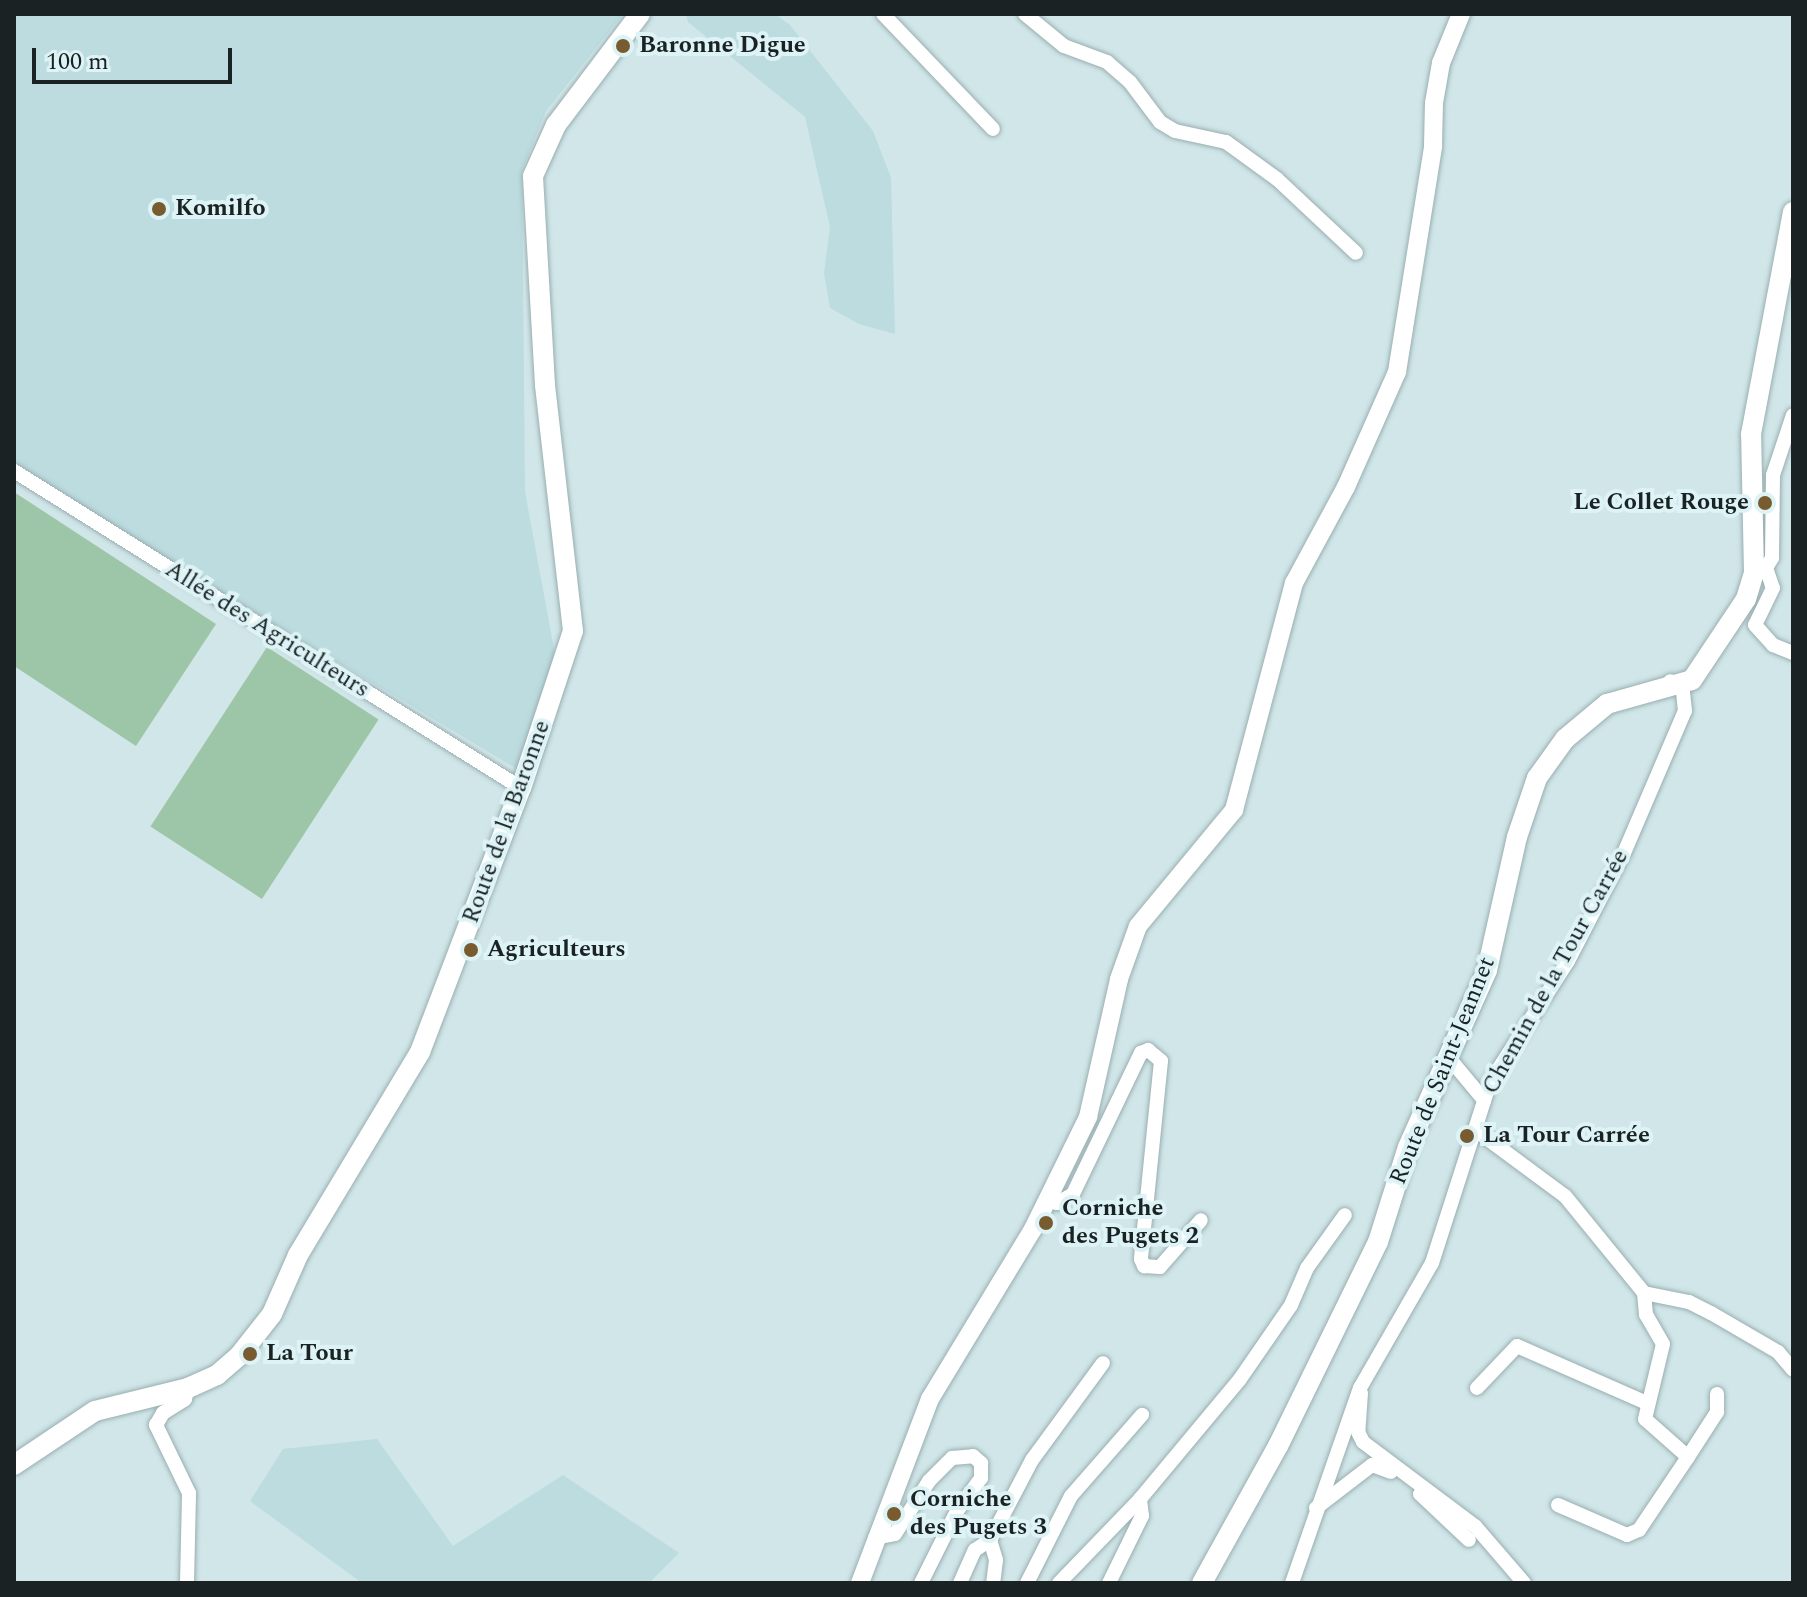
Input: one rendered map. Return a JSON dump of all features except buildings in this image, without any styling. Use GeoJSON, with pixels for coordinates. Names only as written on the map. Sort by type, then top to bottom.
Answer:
{"type":"FeatureCollection","features":[{"type":"Feature","properties":{"kind":"main road","name":"Route de la Baronne"},"geometry":{"type":"LineString","coordinates":[[14,1465],[110,1404],[188,1388],[217,1375],[259,1332],[312,1231],[401,1086],[436,1015],[521,788],[573,631],[545,385],[533,176],[556,125],[640,14]]}},
{"type":"Feature","properties":{"kind":"main road"},"geometry":{"type":"LineString","coordinates":[[1674,683],[1692,680],[1729,629],[1760,571],[1751,434],[1793,212]]}},
{"type":"Feature","properties":{"kind":"main road","name":"Route de Saint-Jeannet"},"geometry":{"type":"LineString","coordinates":[[1202,1583],[1278,1446],[1324,1344],[1370,1261],[1408,1147],[1487,970],[1517,837],[1537,778],[1577,726],[1616,699],[1674,683]]}},
{"type":"Feature","properties":{"kind":"street"},"geometry":{"type":"LineString","coordinates":[[883,14],[993,129]]}},
{"type":"Feature","properties":{"kind":"street"},"geometry":{"type":"LineString","coordinates":[[1025,14],[1064,46],[1107,62],[1167,127],[1214,138],[1239,151],[1277,179],[1356,253]]}},
{"type":"Feature","properties":{"kind":"street"},"geometry":{"type":"LineString","coordinates":[[860,1583],[930,1399],[1047,1201],[1094,1101],[1128,949],[1138,926],[1234,810],[1294,583],[1346,487],[1397,372],[1433,146],[1434,103],[1441,63],[1461,14]]}},
{"type":"Feature","properties":{"kind":"street"},"geometry":{"type":"LineString","coordinates":[[1793,415],[1789,436],[1773,475],[1772,558],[1760,571],[1773,588],[1755,625],[1773,645],[1793,653]]}},
{"type":"Feature","properties":{"kind":"street","name":"Allée des Agriculteurs"},"geometry":{"type":"LineString","coordinates":[[14,471],[521,788]]}},
{"type":"Feature","properties":{"kind":"street","name":"Chemin de la Tour Carrée"},"geometry":{"type":"LineString","coordinates":[[1292,1583],[1360,1388],[1432,1263],[1477,1131],[1484,1100],[1500,1065],[1568,961],[1624,853],[1685,711],[1674,683]]}},
{"type":"Feature","properties":{"kind":"street"},"geometry":{"type":"LineString","coordinates":[[1047,1201],[1057,1203],[1073,1194],[1141,1053],[1148,1050],[1161,1061],[1141,1259],[1144,1266],[1160,1267],[1201,1220]]}},
{"type":"Feature","properties":{"kind":"street"},"geometry":{"type":"LineString","coordinates":[[1449,1058],[1484,1100]]}},
{"type":"Feature","properties":{"kind":"street"},"geometry":{"type":"LineString","coordinates":[[1477,1131],[1565,1196],[1644,1293],[1646,1315],[1663,1344],[1645,1419],[1688,1457]]}},
{"type":"Feature","properties":{"kind":"street"},"geometry":{"type":"LineString","coordinates":[[1059,1583],[1140,1499],[1268,1341],[1307,1268],[1345,1215]]}},
{"type":"Feature","properties":{"kind":"street"},"geometry":{"type":"LineString","coordinates":[[1644,1293],[1689,1302],[1711,1313],[1778,1352],[1793,1370]]}},
{"type":"Feature","properties":{"kind":"street"},"geometry":{"type":"LineString","coordinates":[[1477,1388],[1517,1346],[1647,1403]]}},
{"type":"Feature","properties":{"kind":"street"},"geometry":{"type":"LineString","coordinates":[[960,1583],[975,1550],[990,1540],[1032,1460],[1103,1363]]}},
{"type":"Feature","properties":{"kind":"street"},"geometry":{"type":"LineString","coordinates":[[187,1583],[184,1540],[189,1493],[156,1425],[163,1413],[185,1399],[188,1388]]}},
{"type":"Feature","properties":{"kind":"street"},"geometry":{"type":"LineString","coordinates":[[1360,1388],[1358,1432],[1363,1442],[1475,1526],[1524,1583]]}},
{"type":"Feature","properties":{"kind":"street"},"geometry":{"type":"LineString","coordinates":[[1558,1505],[1627,1535],[1639,1530],[1717,1412],[1717,1394]]}},
{"type":"Feature","properties":{"kind":"street"},"geometry":{"type":"LineString","coordinates":[[1027,1583],[1071,1496],[1142,1415]]}},
{"type":"Feature","properties":{"kind":"street"},"geometry":{"type":"LineString","coordinates":[[875,1538],[895,1534],[929,1481],[952,1458],[973,1456],[981,1463],[981,1478],[957,1511],[921,1583]]}},
{"type":"Feature","properties":{"kind":"street"},"geometry":{"type":"LineString","coordinates":[[1316,1508],[1372,1465],[1380,1465],[1405,1481],[1469,1540]]}},
{"type":"Feature","properties":{"kind":"street"},"geometry":{"type":"LineString","coordinates":[[1109,1583],[1142,1516],[1140,1499]]}},
{"type":"Feature","properties":{"kind":"street"},"geometry":{"type":"LineString","coordinates":[[990,1540],[996,1560],[993,1583]]}},
{"type":"Feature","properties":{"kind":"shaded area"},"geometry":{"type":"Polygon","coordinates":[[[14,14],[623,14],[546,111],[522,170],[525,492],[556,660],[517,769],[115,529],[14,462],[14,14]]]}},
{"type":"Feature","properties":{"kind":"shaded area"},"geometry":{"type":"Polygon","coordinates":[[[686,14],[775,14],[790,25],[873,131],[891,178],[895,334],[859,324],[830,308],[824,273],[830,227],[805,117],[688,22],[686,14]]]}},
{"type":"Feature","properties":{"kind":"shaded area"},"geometry":{"type":"Polygon","coordinates":[[[377,1439],[453,1546],[563,1475],[679,1553],[649,1583],[362,1583],[250,1501],[283,1449],[377,1439]]]}},
{"type":"Feature","properties":{"kind":"green space"},"geometry":{"type":"Polygon","coordinates":[[[14,492],[216,624],[136,746],[14,666],[14,492]]]}},
{"type":"Feature","properties":{"kind":"green space"},"geometry":{"type":"Polygon","coordinates":[[[267,647],[379,719],[262,899],[150,826],[267,647]]]}},
{"type":"Feature","properties":{"kind":"place","name":"Baronne Digue"},"geometry":{"type":"Point","coordinates":[623,46]}},
{"type":"Feature","properties":{"kind":"place","name":"Komilfo"},"geometry":{"type":"Point","coordinates":[159,209]}},
{"type":"Feature","properties":{"kind":"place","name":"Le Collet Rouge"},"geometry":{"type":"Point","coordinates":[1765,503]}},
{"type":"Feature","properties":{"kind":"place","name":"Agriculteurs"},"geometry":{"type":"Point","coordinates":[471,950]}},
{"type":"Feature","properties":{"kind":"place","name":"La Tour Carrée"},"geometry":{"type":"Point","coordinates":[1467,1136]}},
{"type":"Feature","properties":{"kind":"place","name":"Corniche des Pugets 2"},"geometry":{"type":"Point","coordinates":[1046,1223]}},
{"type":"Feature","properties":{"kind":"place","name":"La Tour"},"geometry":{"type":"Point","coordinates":[250,1354]}},
{"type":"Feature","properties":{"kind":"place","name":"Corniche des Pugets 3"},"geometry":{"type":"Point","coordinates":[894,1514]}}]}
